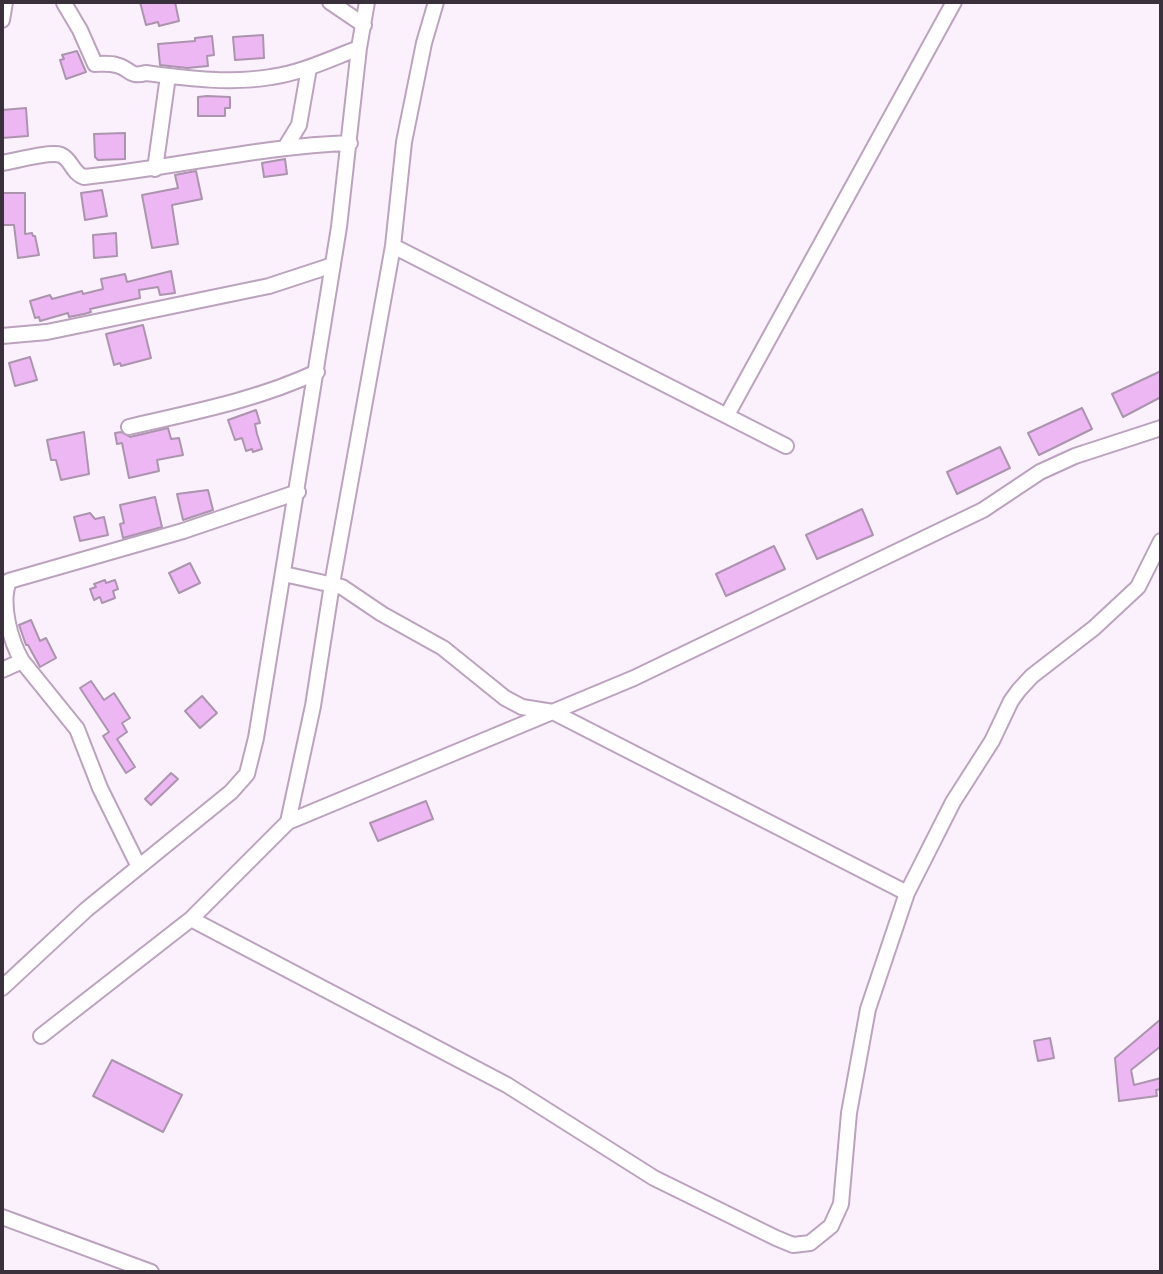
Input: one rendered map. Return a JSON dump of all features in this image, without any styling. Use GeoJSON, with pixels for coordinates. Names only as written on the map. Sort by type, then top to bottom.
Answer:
{"type":"FeatureCollection","features":[{"type":"Feature","properties":{"kind":"street"},"geometry":{"type":"LineString","coordinates":[[2,20],[5,2]]}},
{"type":"Feature","properties":{"kind":"street"},"geometry":{"type":"LineString","coordinates":[[49,3],[58,5],[65,2],[95,64],[117,65],[130,74],[239,80],[272,77],[309,68],[359,48]]}},
{"type":"Feature","properties":{"kind":"street"},"geometry":{"type":"LineString","coordinates":[[330,2],[364,25]]}},
{"type":"Feature","properties":{"kind":"street"},"geometry":{"type":"LineString","coordinates":[[2,988],[87,909],[231,792],[247,774],[256,738],[317,372],[367,2]]}},
{"type":"Feature","properties":{"kind":"street"},"geometry":{"type":"LineString","coordinates":[[288,822],[313,706],[393,246],[404,142],[424,43],[436,2]]}},
{"type":"Feature","properties":{"kind":"street"},"geometry":{"type":"LineString","coordinates":[[727,415],[954,2]]}},
{"type":"Feature","properties":{"kind":"street"},"geometry":{"type":"LineString","coordinates":[[285,148],[299,125],[309,68]]}},
{"type":"Feature","properties":{"kind":"street"},"geometry":{"type":"LineString","coordinates":[[155,169],[168,76]]}},
{"type":"Feature","properties":{"kind":"street"},"geometry":{"type":"LineString","coordinates":[[2,163],[58,154],[84,177],[285,148],[350,143]]}},
{"type":"Feature","properties":{"kind":"street"},"geometry":{"type":"LineString","coordinates":[[393,246],[786,446]]}},
{"type":"Feature","properties":{"kind":"street"},"geometry":{"type":"LineString","coordinates":[[2,336],[47,332],[269,286],[333,265]]}},
{"type":"Feature","properties":{"kind":"street"},"geometry":{"type":"LineString","coordinates":[[129,427],[238,402],[284,388],[317,372]]}},
{"type":"Feature","properties":{"kind":"street"},"geometry":{"type":"LineString","coordinates":[[41,1036],[191,919],[288,822],[634,678],[969,517],[1040,472],[1075,456],[1161,428]]}},
{"type":"Feature","properties":{"kind":"street"},"geometry":{"type":"LineString","coordinates":[[139,867],[115,822],[77,729],[22,661],[9,631],[4,602],[6,577],[183,531],[298,492]]}},
{"type":"Feature","properties":{"kind":"street"},"geometry":{"type":"LineString","coordinates":[[191,919],[507,1085],[654,1178],[793,1245],[810,1243],[831,1226],[841,1204],[857,1060],[868,1009],[907,893],[953,802],[992,741],[1011,701],[1032,676],[1094,628],[1138,587],[1161,541]]}},
{"type":"Feature","properties":{"kind":"street"},"geometry":{"type":"LineString","coordinates":[[284,574],[342,587],[382,614],[443,648],[505,698],[522,707],[553,712],[907,893]]}},
{"type":"Feature","properties":{"kind":"street"},"geometry":{"type":"LineString","coordinates":[[2,670],[22,661]]}},
{"type":"Feature","properties":{"kind":"street"},"geometry":{"type":"LineString","coordinates":[[2,1217],[151,1272]]}},
{"type":"Feature","properties":{"kind":"building"},"geometry":{"type":"Polygon","coordinates":[[[140,2],[175,2],[179,21],[159,26],[158,22],[146,25],[140,2]]]}},
{"type":"Feature","properties":{"kind":"building"},"geometry":{"type":"Polygon","coordinates":[[[263,35],[264,58],[235,60],[233,37],[263,35]]]}},
{"type":"Feature","properties":{"kind":"building"},"geometry":{"type":"Polygon","coordinates":[[[212,36],[214,55],[207,56],[208,66],[187,68],[160,65],[158,44],[195,41],[195,38],[212,36]]]}},
{"type":"Feature","properties":{"kind":"building"},"geometry":{"type":"Polygon","coordinates":[[[77,51],[86,72],[66,79],[60,60],[64,59],[62,55],[77,51]]]}},
{"type":"Feature","properties":{"kind":"building"},"geometry":{"type":"Polygon","coordinates":[[[198,97],[230,97],[230,108],[225,108],[225,116],[198,116],[198,97]]]}},
{"type":"Feature","properties":{"kind":"building"},"geometry":{"type":"Polygon","coordinates":[[[26,108],[28,136],[2,138],[2,110],[26,108]]]}},
{"type":"Feature","properties":{"kind":"building"},"geometry":{"type":"Polygon","coordinates":[[[125,133],[125,159],[98,160],[95,157],[94,134],[125,133]]]}},
{"type":"Feature","properties":{"kind":"building"},"geometry":{"type":"Polygon","coordinates":[[[285,159],[287,174],[264,177],[262,163],[285,159]]]}},
{"type":"Feature","properties":{"kind":"building"},"geometry":{"type":"Polygon","coordinates":[[[196,171],[202,199],[172,205],[178,244],[152,248],[142,195],[178,188],[175,175],[196,171]]]}},
{"type":"Feature","properties":{"kind":"building"},"geometry":{"type":"Polygon","coordinates":[[[102,190],[107,216],[85,220],[81,193],[102,190]]]}},
{"type":"Feature","properties":{"kind":"building"},"geometry":{"type":"Polygon","coordinates":[[[2,193],[25,193],[25,234],[35,236],[39,255],[18,258],[14,225],[2,225],[2,193]]]}},
{"type":"Feature","properties":{"kind":"building"},"geometry":{"type":"Polygon","coordinates":[[[116,233],[117,256],[94,258],[93,235],[116,233]]]}},
{"type":"Feature","properties":{"kind":"building"},"geometry":{"type":"Polygon","coordinates":[[[171,271],[175,293],[160,295],[158,287],[139,290],[140,298],[90,309],[91,312],[84,314],[69,317],[68,313],[40,321],[39,317],[35,318],[30,301],[50,295],[52,299],[103,289],[101,279],[125,274],[127,282],[171,271]]]}},
{"type":"Feature","properties":{"kind":"building"},"geometry":{"type":"Polygon","coordinates":[[[143,325],[151,358],[114,365],[106,334],[143,325]]]}},
{"type":"Feature","properties":{"kind":"building"},"geometry":{"type":"Polygon","coordinates":[[[30,357],[37,380],[15,386],[9,363],[30,357]]]}},
{"type":"Feature","properties":{"kind":"building"},"geometry":{"type":"Polygon","coordinates":[[[1161,371],[1161,397],[1123,417],[1112,394],[1161,371]]]}},
{"type":"Feature","properties":{"kind":"building"},"geometry":{"type":"Polygon","coordinates":[[[1082,408],[1092,429],[1039,455],[1028,433],[1082,408]]]}},
{"type":"Feature","properties":{"kind":"building"},"geometry":{"type":"Polygon","coordinates":[[[256,410],[260,423],[255,424],[262,449],[246,451],[242,438],[235,440],[228,420],[256,410]]]}},
{"type":"Feature","properties":{"kind":"building"},"geometry":{"type":"Polygon","coordinates":[[[168,428],[171,439],[179,438],[183,455],[157,460],[159,471],[129,478],[122,443],[117,444],[115,433],[121,432],[130,437],[168,428]]]}},
{"type":"Feature","properties":{"kind":"building"},"geometry":{"type":"Polygon","coordinates":[[[84,432],[89,474],[61,480],[56,460],[51,460],[47,440],[84,432]]]}},
{"type":"Feature","properties":{"kind":"building"},"geometry":{"type":"Polygon","coordinates":[[[1000,447],[1010,468],[957,494],[947,472],[1000,447]]]}},
{"type":"Feature","properties":{"kind":"building"},"geometry":{"type":"Polygon","coordinates":[[[208,490],[213,510],[183,520],[177,494],[208,490]]]}},
{"type":"Feature","properties":{"kind":"building"},"geometry":{"type":"Polygon","coordinates":[[[155,497],[162,527],[123,538],[120,505],[155,497]]]}},
{"type":"Feature","properties":{"kind":"building"},"geometry":{"type":"Polygon","coordinates":[[[862,509],[873,535],[817,559],[806,535],[862,509]]]}},
{"type":"Feature","properties":{"kind":"building"},"geometry":{"type":"Polygon","coordinates":[[[90,513],[95,519],[104,517],[108,535],[80,541],[74,517],[90,513]]]}},
{"type":"Feature","properties":{"kind":"building"},"geometry":{"type":"Polygon","coordinates":[[[774,546],[785,569],[726,596],[716,574],[774,546]]]}},
{"type":"Feature","properties":{"kind":"building"},"geometry":{"type":"Polygon","coordinates":[[[190,563],[200,583],[179,593],[169,573],[190,563]]]}},
{"type":"Feature","properties":{"kind":"building"},"geometry":{"type":"Polygon","coordinates":[[[105,580],[106,583],[115,580],[118,589],[113,591],[115,598],[102,603],[100,597],[94,600],[90,589],[105,580]]]}},
{"type":"Feature","properties":{"kind":"building"},"geometry":{"type":"Polygon","coordinates":[[[31,620],[40,641],[46,638],[56,658],[40,667],[26,645],[19,625],[31,620]]]}},
{"type":"Feature","properties":{"kind":"building"},"geometry":{"type":"Polygon","coordinates":[[[91,681],[104,700],[114,693],[130,718],[122,723],[127,732],[117,739],[135,767],[126,773],[103,736],[109,732],[80,688],[91,681]]]}},
{"type":"Feature","properties":{"kind":"building"},"geometry":{"type":"Polygon","coordinates":[[[202,696],[217,713],[200,728],[185,711],[202,696]]]}},
{"type":"Feature","properties":{"kind":"building"},"geometry":{"type":"Polygon","coordinates":[[[171,773],[178,779],[151,805],[145,799],[171,773]]]}},
{"type":"Feature","properties":{"kind":"building"},"geometry":{"type":"Polygon","coordinates":[[[426,801],[433,819],[378,841],[370,823],[426,801]]]}},
{"type":"Feature","properties":{"kind":"building"},"geometry":{"type":"Polygon","coordinates":[[[1161,1019],[1161,1046],[1131,1070],[1134,1085],[1161,1078],[1161,1089],[1156,1090],[1157,1096],[1119,1101],[1115,1058],[1161,1019]]]}},
{"type":"Feature","properties":{"kind":"building"},"geometry":{"type":"Polygon","coordinates":[[[1050,1038],[1054,1058],[1038,1061],[1034,1041],[1050,1038]]]}},
{"type":"Feature","properties":{"kind":"building"},"geometry":{"type":"Polygon","coordinates":[[[112,1060],[182,1095],[163,1132],[93,1096],[112,1060]]]}}]}
